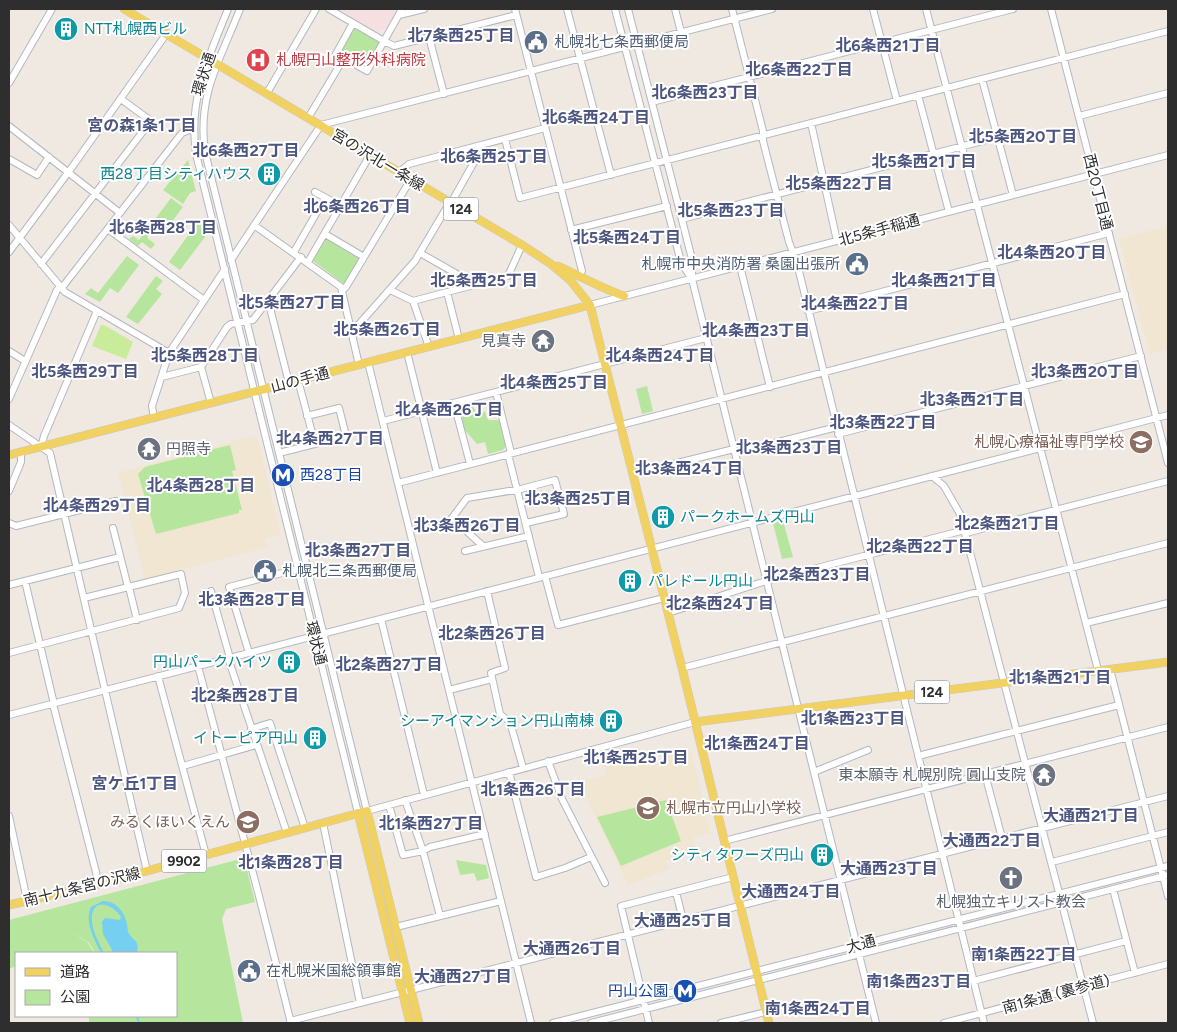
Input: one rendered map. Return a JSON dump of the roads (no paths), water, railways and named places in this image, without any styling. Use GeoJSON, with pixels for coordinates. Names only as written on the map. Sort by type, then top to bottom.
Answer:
{"type":"FeatureCollection","features":[{"type":"Feature","properties":{"kind":"main road","name":"宮の沢北一条線"},"geometry":{"type":"LineString","coordinates":[[124,9],[552,264],[570,280],[590,305],[769,1023]]}},
{"type":"Feature","properties":{"kind":"main road"},"geometry":{"type":"LineString","coordinates":[[552,264],[580,276],[601,288],[624,296]]}},
{"type":"Feature","properties":{"kind":"main road","name":"山の手通"},"geometry":{"type":"LineString","coordinates":[[9,456],[590,305]]}},
{"type":"Feature","properties":{"kind":"main road","name":"124"},"geometry":{"type":"LineString","coordinates":[[695,722],[1168,662]]}},
{"type":"Feature","properties":{"kind":"main road"},"geometry":{"type":"LineString","coordinates":[[367,810],[419,1023]]}},
{"type":"Feature","properties":{"kind":"main road","name":"南十九条宮の沢線"},"geometry":{"type":"LineString","coordinates":[[9,905],[99,884],[367,810]]}},
{"type":"Feature","properties":{"kind":"main road"},"geometry":{"type":"LineString","coordinates":[[358,813],[410,1023]]}},
{"type":"Feature","properties":{"kind":"street"},"geometry":{"type":"LineString","coordinates":[[9,83],[52,9]]}},
{"type":"Feature","properties":{"kind":"street","name":"環状通"},"geometry":{"type":"LineString","coordinates":[[228,9],[208,58],[196,101],[194,142],[358,813]]}},
{"type":"Feature","properties":{"kind":"street","name":"環状通"},"geometry":{"type":"LineString","coordinates":[[240,9],[211,78],[206,98],[203,139],[231,260],[367,810]]}},
{"type":"Feature","properties":{"kind":"street"},"geometry":{"type":"LineString","coordinates":[[267,93],[316,9]]}},
{"type":"Feature","properties":{"kind":"street"},"geometry":{"type":"LineString","coordinates":[[329,9],[394,46],[515,12],[572,230],[582,271],[580,276]]}},
{"type":"Feature","properties":{"kind":"street"},"geometry":{"type":"LineString","coordinates":[[353,23],[336,54],[367,71],[402,9]]}},
{"type":"Feature","properties":{"kind":"street"},"geometry":{"type":"LineString","coordinates":[[399,15],[424,9]]}},
{"type":"Feature","properties":{"kind":"street"},"geometry":{"type":"LineString","coordinates":[[567,9],[611,175]]}},
{"type":"Feature","properties":{"kind":"street"},"geometry":{"type":"LineString","coordinates":[[615,9],[681,262],[692,279]]}},
{"type":"Feature","properties":{"kind":"street"},"geometry":{"type":"LineString","coordinates":[[628,9],[692,258],[692,279],[706,338],[876,1023]]}},
{"type":"Feature","properties":{"kind":"street"},"geometry":{"type":"LineString","coordinates":[[675,9],[681,32]]}},
{"type":"Feature","properties":{"kind":"street"},"geometry":{"type":"LineString","coordinates":[[732,9],[763,130],[777,194],[792,252],[797,264],[984,1023]]}},
{"type":"Feature","properties":{"kind":"street"},"geometry":{"type":"LineString","coordinates":[[154,418],[152,406],[169,353],[321,125],[772,9]]}},
{"type":"Feature","properties":{"kind":"street"},"geometry":{"type":"LineString","coordinates":[[873,9],[897,101]]}},
{"type":"Feature","properties":{"kind":"street"},"geometry":{"type":"LineString","coordinates":[[926,9],[1098,670]]}},
{"type":"Feature","properties":{"kind":"street"},"geometry":{"type":"LineString","coordinates":[[652,102],[1013,9]]}},
{"type":"Feature","properties":{"kind":"street","name":"西20丁目通"},"geometry":{"type":"LineString","coordinates":[[1051,9],[1168,462]]}},
{"type":"Feature","properties":{"kind":"street"},"geometry":{"type":"LineString","coordinates":[[505,138],[520,198],[1168,31]]}},
{"type":"Feature","properties":{"kind":"street"},"geometry":{"type":"LineString","coordinates":[[9,252],[18,237],[121,99],[166,33]]}},
{"type":"Feature","properties":{"kind":"street"},"geometry":{"type":"LineString","coordinates":[[429,37],[444,94]]}},
{"type":"Feature","properties":{"kind":"street"},"geometry":{"type":"LineString","coordinates":[[308,118],[344,58]]}},
{"type":"Feature","properties":{"kind":"street"},"geometry":{"type":"LineString","coordinates":[[982,79],[1013,196]]}},
{"type":"Feature","properties":{"kind":"street"},"geometry":{"type":"LineString","coordinates":[[1079,116],[1168,93]]}},
{"type":"Feature","properties":{"kind":"street"},"geometry":{"type":"LineString","coordinates":[[918,95],[949,212]]}},
{"type":"Feature","properties":{"kind":"street"},"geometry":{"type":"LineString","coordinates":[[41,264],[151,121],[121,99]]}},
{"type":"Feature","properties":{"kind":"street"},"geometry":{"type":"LineString","coordinates":[[812,123],[837,241]]}},
{"type":"Feature","properties":{"kind":"street"},"geometry":{"type":"LineString","coordinates":[[9,128],[49,157],[120,214]]}},
{"type":"Feature","properties":{"kind":"street"},"geometry":{"type":"LineString","coordinates":[[9,399],[56,290],[64,285],[182,134],[194,128]]}},
{"type":"Feature","properties":{"kind":"street"},"geometry":{"type":"LineString","coordinates":[[399,172],[409,164],[546,128]]}},
{"type":"Feature","properties":{"kind":"street"},"geometry":{"type":"LineString","coordinates":[[682,219],[998,137]]}},
{"type":"Feature","properties":{"kind":"street"},"geometry":{"type":"LineString","coordinates":[[352,332],[420,253],[451,203],[482,148],[481,145]]}},
{"type":"Feature","properties":{"kind":"street"},"geometry":{"type":"LineString","coordinates":[[308,262],[370,155]]}},
{"type":"Feature","properties":{"kind":"street","name":"北5条手稲通"},"geometry":{"type":"LineString","coordinates":[[590,305],[1168,155]]}},
{"type":"Feature","properties":{"kind":"street"},"geometry":{"type":"LineString","coordinates":[[9,159],[37,175],[49,157]]}},
{"type":"Feature","properties":{"kind":"street"},"geometry":{"type":"LineString","coordinates":[[342,290],[346,287],[411,179]]}},
{"type":"Feature","properties":{"kind":"street"},"geometry":{"type":"LineString","coordinates":[[315,192],[341,206]]}},
{"type":"Feature","properties":{"kind":"street"},"geometry":{"type":"LineString","coordinates":[[294,252],[325,198]]}},
{"type":"Feature","properties":{"kind":"street"},"geometry":{"type":"LineString","coordinates":[[572,230],[666,206]]}},
{"type":"Feature","properties":{"kind":"street"},"geometry":{"type":"LineString","coordinates":[[9,225],[65,292],[169,353]]}},
{"type":"Feature","properties":{"kind":"street"},"geometry":{"type":"LineString","coordinates":[[254,225],[341,287],[359,364]]}},
{"type":"Feature","properties":{"kind":"street"},"geometry":{"type":"LineString","coordinates":[[108,229],[204,300]]}},
{"type":"Feature","properties":{"kind":"street"},"geometry":{"type":"LineString","coordinates":[[808,311],[1109,233]]}},
{"type":"Feature","properties":{"kind":"street"},"geometry":{"type":"LineString","coordinates":[[325,234],[364,258]]}},
{"type":"Feature","properties":{"kind":"street"},"geometry":{"type":"LineString","coordinates":[[390,290],[413,301],[508,276],[522,245]]}},
{"type":"Feature","properties":{"kind":"street"},"geometry":{"type":"LineString","coordinates":[[420,253],[456,274],[460,288]]}},
{"type":"Feature","properties":{"kind":"street"},"geometry":{"type":"LineString","coordinates":[[162,377],[201,367],[227,327],[253,320],[301,258]]}},
{"type":"Feature","properties":{"kind":"street"},"geometry":{"type":"LineString","coordinates":[[740,266],[770,386]]}},
{"type":"Feature","properties":{"kind":"street"},"geometry":{"type":"LineString","coordinates":[[447,292],[459,339]]}},
{"type":"Feature","properties":{"kind":"street"},"geometry":{"type":"LineString","coordinates":[[398,482],[1125,294]]}},
{"type":"Feature","properties":{"kind":"street"},"geometry":{"type":"LineString","coordinates":[[268,300],[289,383]]}},
{"type":"Feature","properties":{"kind":"street"},"geometry":{"type":"LineString","coordinates":[[413,301],[429,347]]}},
{"type":"Feature","properties":{"kind":"street"},"geometry":{"type":"LineString","coordinates":[[41,447],[98,311]]}},
{"type":"Feature","properties":{"kind":"street"},"geometry":{"type":"LineString","coordinates":[[383,421],[706,338]]}},
{"type":"Feature","properties":{"kind":"street"},"geometry":{"type":"LineString","coordinates":[[9,351],[25,362]]}},
{"type":"Feature","properties":{"kind":"street"},"geometry":{"type":"LineString","coordinates":[[407,352],[437,472]]}},
{"type":"Feature","properties":{"kind":"street"},"geometry":{"type":"LineString","coordinates":[[838,434],[1141,356]]}},
{"type":"Feature","properties":{"kind":"street"},"geometry":{"type":"LineString","coordinates":[[368,362],[531,1023]]}},
{"type":"Feature","properties":{"kind":"street"},"geometry":{"type":"LineString","coordinates":[[201,367],[211,403]]}},
{"type":"Feature","properties":{"kind":"street"},"geometry":{"type":"LineString","coordinates":[[298,380],[314,444]]}},
{"type":"Feature","properties":{"kind":"street"},"geometry":{"type":"LineString","coordinates":[[496,392],[529,536],[558,626],[664,598]]}},
{"type":"Feature","properties":{"kind":"street"},"geometry":{"type":"LineString","coordinates":[[454,403],[470,464]]}},
{"type":"Feature","properties":{"kind":"street"},"geometry":{"type":"LineString","coordinates":[[279,453],[346,436],[339,408],[307,416]]}},
{"type":"Feature","properties":{"kind":"street"},"geometry":{"type":"LineString","coordinates":[[9,715],[1168,415]]}},
{"type":"Feature","properties":{"kind":"street"},"geometry":{"type":"LineString","coordinates":[[9,426],[50,453],[147,871]]}},
{"type":"Feature","properties":{"kind":"street"},"geometry":{"type":"LineString","coordinates":[[633,474],[836,427]]}},
{"type":"Feature","properties":{"kind":"street"},"geometry":{"type":"LineString","coordinates":[[9,491],[21,462],[21,452]]}},
{"type":"Feature","properties":{"kind":"street"},"geometry":{"type":"LineString","coordinates":[[932,476],[944,486],[960,514],[982,591],[1093,1023]]}},
{"type":"Feature","properties":{"kind":"street"},"geometry":{"type":"LineString","coordinates":[[483,546],[452,518],[467,498],[555,480],[564,514],[526,523]]}},
{"type":"Feature","properties":{"kind":"street"},"geometry":{"type":"LineString","coordinates":[[668,613],[766,581],[1168,481]]}},
{"type":"Feature","properties":{"kind":"street"},"geometry":{"type":"LineString","coordinates":[[9,523],[16,526],[116,501]]}},
{"type":"Feature","properties":{"kind":"street"},"geometry":{"type":"LineString","coordinates":[[113,528],[137,620]]}},
{"type":"Feature","properties":{"kind":"street"},"geometry":{"type":"LineString","coordinates":[[465,551],[529,536]]}},
{"type":"Feature","properties":{"kind":"street"},"geometry":{"type":"LineString","coordinates":[[682,668],[1168,543]]}},
{"type":"Feature","properties":{"kind":"street"},"geometry":{"type":"LineString","coordinates":[[9,585],[120,557]]}},
{"type":"Feature","properties":{"kind":"street"},"geometry":{"type":"LineString","coordinates":[[249,653],[229,587],[297,569]]}},
{"type":"Feature","properties":{"kind":"street"},"geometry":{"type":"LineString","coordinates":[[9,653],[179,608],[185,593],[181,574],[84,598]]}},
{"type":"Feature","properties":{"kind":"street"},"geometry":{"type":"LineString","coordinates":[[25,581],[53,704],[99,884]]}},
{"type":"Feature","properties":{"kind":"street"},"geometry":{"type":"LineString","coordinates":[[211,591],[251,729],[287,833]]}},
{"type":"Feature","properties":{"kind":"street"},"geometry":{"type":"LineString","coordinates":[[487,591],[505,668],[491,673],[492,679],[500,714],[510,722],[523,768]]}},
{"type":"Feature","properties":{"kind":"street"},"geometry":{"type":"LineString","coordinates":[[1086,623],[1168,603]]}},
{"type":"Feature","properties":{"kind":"street"},"geometry":{"type":"LineString","coordinates":[[381,619],[424,795]]}},
{"type":"Feature","properties":{"kind":"street"},"geometry":{"type":"LineString","coordinates":[[198,666],[291,1022],[411,989],[1168,796]]}},
{"type":"Feature","properties":{"kind":"street"},"geometry":{"type":"LineString","coordinates":[[1110,669],[1161,868],[1166,876],[1168,896]]}},
{"type":"Feature","properties":{"kind":"street"},"geometry":{"type":"LineString","coordinates":[[158,676],[206,855]]}},
{"type":"Feature","properties":{"kind":"street"},"geometry":{"type":"LineString","coordinates":[[449,690],[492,679]]}},
{"type":"Feature","properties":{"kind":"street"},"geometry":{"type":"LineString","coordinates":[[918,756],[1119,705]]}},
{"type":"Feature","properties":{"kind":"street"},"geometry":{"type":"LineString","coordinates":[[367,810],[695,722]]}},
{"type":"Feature","properties":{"kind":"street"},"geometry":{"type":"LineString","coordinates":[[251,729],[270,723],[305,828]]}},
{"type":"Feature","properties":{"kind":"street"},"geometry":{"type":"LineString","coordinates":[[724,841],[1168,727]]}},
{"type":"Feature","properties":{"kind":"street"},"geometry":{"type":"LineString","coordinates":[[183,766],[256,744]]}},
{"type":"Feature","properties":{"kind":"street"},"geometry":{"type":"LineString","coordinates":[[814,772],[868,750]]}},
{"type":"Feature","properties":{"kind":"street"},"geometry":{"type":"LineString","coordinates":[[548,761],[562,798],[605,884]]}},
{"type":"Feature","properties":{"kind":"street"},"geometry":{"type":"LineString","coordinates":[[509,772],[536,877],[565,868],[591,856]]}},
{"type":"Feature","properties":{"kind":"street"},"geometry":{"type":"LineString","coordinates":[[985,774],[1002,838]]}},
{"type":"Feature","properties":{"kind":"street"},"geometry":{"type":"LineString","coordinates":[[405,800],[423,851],[440,916]]}},
{"type":"Feature","properties":{"kind":"street"},"geometry":{"type":"LineString","coordinates":[[388,805],[403,855],[485,834]]}},
{"type":"Feature","properties":{"kind":"street"},"geometry":{"type":"LineString","coordinates":[[9,816],[27,900]]}},
{"type":"Feature","properties":{"kind":"street"},"geometry":{"type":"LineString","coordinates":[[323,823],[360,1003]]}},
{"type":"Feature","properties":{"kind":"street"},"geometry":{"type":"LineString","coordinates":[[1052,862],[1168,832]]}},
{"type":"Feature","properties":{"kind":"street","name":"大通"},"geometry":{"type":"LineString","coordinates":[[553,1023],[1168,866]]}},
{"type":"Feature","properties":{"kind":"street","name":"大通"},"geometry":{"type":"LineString","coordinates":[[591,1023],[1166,876]]}},
{"type":"Feature","properties":{"kind":"street"},"geometry":{"type":"LineString","coordinates":[[649,1023],[621,906],[733,877]]}},
{"type":"Feature","properties":{"kind":"street"},"geometry":{"type":"LineString","coordinates":[[1113,889],[1135,973]]}},
{"type":"Feature","properties":{"kind":"street"},"geometry":{"type":"LineString","coordinates":[[676,892],[683,920]]}},
{"type":"Feature","properties":{"kind":"street"},"geometry":{"type":"LineString","coordinates":[[396,927],[501,901]]}},
{"type":"Feature","properties":{"kind":"street"},"geometry":{"type":"LineString","coordinates":[[973,981],[1126,941]]}},
{"type":"Feature","properties":{"kind":"street","name":"南1条通 (裏参道)"},"geometry":{"type":"LineString","coordinates":[[944,1023],[1168,964]]}},
{"type":"Feature","properties":{"kind":"street"},"geometry":{"type":"LineString","coordinates":[[721,1023],[766,1012]]}},
{"type":"Feature","properties":{"kind":"water"},"geometry":{"type":"Polygon","coordinates":[[[103,901],[116,905],[126,919],[128,932],[138,945],[137,952],[111,952],[103,934],[102,922],[105,918],[120,920],[121,917],[110,906],[101,905],[94,909],[92,915],[95,935],[104,952],[101,952],[91,931],[89,913],[91,907],[103,901]]]}},
{"type":"Feature","properties":{"kind":"waterway"},"geometry":{"type":"LineString","coordinates":[[137,1017],[139,1023]]}},
{"type":"Feature","properties":{"kind":"place","name":"NTT札幌西ビル"},"geometry":{"type":"Point","coordinates":[66,29]}},
{"type":"Feature","properties":{"kind":"place","name":"札幌北七条西郵便局"},"geometry":{"type":"Point","coordinates":[536,42]}},
{"type":"Feature","properties":{"kind":"place","name":"札幌円山整形外科病院"},"geometry":{"type":"Point","coordinates":[258,60]}},
{"type":"Feature","properties":{"kind":"place","name":"西28丁目シティハウス"},"geometry":{"type":"Point","coordinates":[269,174]}},
{"type":"Feature","properties":{"kind":"place","name":"札幌市中央消防署 桑園出張所"},"geometry":{"type":"Point","coordinates":[857,264]}},
{"type":"Feature","properties":{"kind":"place","name":"見真寺"},"geometry":{"type":"Point","coordinates":[543,341]}},
{"type":"Feature","properties":{"kind":"place","name":"札幌心療福祉専門学校"},"geometry":{"type":"Point","coordinates":[1141,442]}},
{"type":"Feature","properties":{"kind":"place","name":"円照寺"},"geometry":{"type":"Point","coordinates":[149,449]}},
{"type":"Feature","properties":{"kind":"place","name":"西28丁目"},"geometry":{"type":"Point","coordinates":[283,475]}},
{"type":"Feature","properties":{"kind":"place","name":"パークホームズ円山"},"geometry":{"type":"Point","coordinates":[663,517]}},
{"type":"Feature","properties":{"kind":"place","name":"札幌北三条西郵便局"},"geometry":{"type":"Point","coordinates":[265,571]}},
{"type":"Feature","properties":{"kind":"place","name":"パレドール円山"},"geometry":{"type":"Point","coordinates":[630,581]}},
{"type":"Feature","properties":{"kind":"place","name":"円山パークハイツ"},"geometry":{"type":"Point","coordinates":[289,662]}},
{"type":"Feature","properties":{"kind":"place","name":"シーアイマンション円山南棟"},"geometry":{"type":"Point","coordinates":[611,721]}},
{"type":"Feature","properties":{"kind":"place","name":"イトーピア円山"},"geometry":{"type":"Point","coordinates":[315,738]}},
{"type":"Feature","properties":{"kind":"place","name":"東本願寺 札幌別院 圓山支院"},"geometry":{"type":"Point","coordinates":[1044,775]}},
{"type":"Feature","properties":{"kind":"place","name":"札幌市立円山小学校"},"geometry":{"type":"Point","coordinates":[648,808]}},
{"type":"Feature","properties":{"kind":"place","name":"みるくほいくえん"},"geometry":{"type":"Point","coordinates":[248,822]}},
{"type":"Feature","properties":{"kind":"place","name":"シティタワーズ円山"},"geometry":{"type":"Point","coordinates":[822,855]}},
{"type":"Feature","properties":{"kind":"place","name":"札幌独立キリスト教会"},"geometry":{"type":"Point","coordinates":[1011,878]}},
{"type":"Feature","properties":{"kind":"place","name":"在札幌米国総領事館"},"geometry":{"type":"Point","coordinates":[249,971]}},
{"type":"Feature","properties":{"kind":"place","name":"円山公園"},"geometry":{"type":"Point","coordinates":[685,991]}},
{"type":"Feature","properties":{"kind":"district","name":"北7条西25丁目"},"geometry":{"type":"Point","coordinates":[461,35]}},
{"type":"Feature","properties":{"kind":"district","name":"北6条西21丁目"},"geometry":{"type":"Point","coordinates":[888,45]}},
{"type":"Feature","properties":{"kind":"district","name":"北6条西22丁目"},"geometry":{"type":"Point","coordinates":[799,69]}},
{"type":"Feature","properties":{"kind":"district","name":"北6条西23丁目"},"geometry":{"type":"Point","coordinates":[705,92]}},
{"type":"Feature","properties":{"kind":"district","name":"北6条西24丁目"},"geometry":{"type":"Point","coordinates":[596,117]}},
{"type":"Feature","properties":{"kind":"district","name":"宮の森1条1丁目"},"geometry":{"type":"Point","coordinates":[142,125]}},
{"type":"Feature","properties":{"kind":"district","name":"北5条西20丁目"},"geometry":{"type":"Point","coordinates":[1023,136]}},
{"type":"Feature","properties":{"kind":"district","name":"北6条西27丁目"},"geometry":{"type":"Point","coordinates":[246,150]}},
{"type":"Feature","properties":{"kind":"district","name":"北6条西25丁目"},"geometry":{"type":"Point","coordinates":[494,156]}},
{"type":"Feature","properties":{"kind":"district","name":"北5条西21丁目"},"geometry":{"type":"Point","coordinates":[924,161]}},
{"type":"Feature","properties":{"kind":"district","name":"北5条西22丁目"},"geometry":{"type":"Point","coordinates":[839,183]}},
{"type":"Feature","properties":{"kind":"district","name":"北6条西26丁目"},"geometry":{"type":"Point","coordinates":[357,206]}},
{"type":"Feature","properties":{"kind":"district","name":"北5条西23丁目"},"geometry":{"type":"Point","coordinates":[731,210]}},
{"type":"Feature","properties":{"kind":"district","name":"北6条西28丁目"},"geometry":{"type":"Point","coordinates":[163,227]}},
{"type":"Feature","properties":{"kind":"district","name":"北5条西24丁目"},"geometry":{"type":"Point","coordinates":[627,237]}},
{"type":"Feature","properties":{"kind":"district","name":"北4条西20丁目"},"geometry":{"type":"Point","coordinates":[1052,252]}},
{"type":"Feature","properties":{"kind":"district","name":"北5条西25丁目"},"geometry":{"type":"Point","coordinates":[484,280]}},
{"type":"Feature","properties":{"kind":"district","name":"北4条西21丁目"},"geometry":{"type":"Point","coordinates":[944,280]}},
{"type":"Feature","properties":{"kind":"district","name":"北5条西27丁目"},"geometry":{"type":"Point","coordinates":[292,302]}},
{"type":"Feature","properties":{"kind":"district","name":"北4条西22丁目"},"geometry":{"type":"Point","coordinates":[855,303]}},
{"type":"Feature","properties":{"kind":"district","name":"北5条西26丁目"},"geometry":{"type":"Point","coordinates":[387,329]}},
{"type":"Feature","properties":{"kind":"district","name":"北4条西23丁目"},"geometry":{"type":"Point","coordinates":[756,330]}},
{"type":"Feature","properties":{"kind":"district","name":"北5条西28丁目"},"geometry":{"type":"Point","coordinates":[205,355]}},
{"type":"Feature","properties":{"kind":"district","name":"北4条西24丁目"},"geometry":{"type":"Point","coordinates":[660,355]}},
{"type":"Feature","properties":{"kind":"district","name":"北5条西29丁目"},"geometry":{"type":"Point","coordinates":[85,371]}},
{"type":"Feature","properties":{"kind":"district","name":"北3条西20丁目"},"geometry":{"type":"Point","coordinates":[1085,371]}},
{"type":"Feature","properties":{"kind":"district","name":"北4条西25丁目"},"geometry":{"type":"Point","coordinates":[554,382]}},
{"type":"Feature","properties":{"kind":"district","name":"北3条西21丁目"},"geometry":{"type":"Point","coordinates":[972,399]}},
{"type":"Feature","properties":{"kind":"district","name":"北4条西26丁目"},"geometry":{"type":"Point","coordinates":[449,409]}},
{"type":"Feature","properties":{"kind":"district","name":"北3条西22丁目"},"geometry":{"type":"Point","coordinates":[883,422]}},
{"type":"Feature","properties":{"kind":"district","name":"北4条西27丁目"},"geometry":{"type":"Point","coordinates":[330,438]}},
{"type":"Feature","properties":{"kind":"district","name":"北3条西23丁目"},"geometry":{"type":"Point","coordinates":[789,447]}},
{"type":"Feature","properties":{"kind":"district","name":"北3条西24丁目"},"geometry":{"type":"Point","coordinates":[689,468]}},
{"type":"Feature","properties":{"kind":"district","name":"北4条西28丁目"},"geometry":{"type":"Point","coordinates":[201,485]}},
{"type":"Feature","properties":{"kind":"district","name":"北3条西25丁目"},"geometry":{"type":"Point","coordinates":[578,498]}},
{"type":"Feature","properties":{"kind":"district","name":"北4条西29丁目"},"geometry":{"type":"Point","coordinates":[97,505]}},
{"type":"Feature","properties":{"kind":"district","name":"北2条西21丁目"},"geometry":{"type":"Point","coordinates":[1007,523]}},
{"type":"Feature","properties":{"kind":"district","name":"北3条西26丁目"},"geometry":{"type":"Point","coordinates":[467,525]}},
{"type":"Feature","properties":{"kind":"district","name":"北2条西22丁目"},"geometry":{"type":"Point","coordinates":[920,546]}},
{"type":"Feature","properties":{"kind":"district","name":"北3条西27丁目"},"geometry":{"type":"Point","coordinates":[358,550]}},
{"type":"Feature","properties":{"kind":"district","name":"北2条西23丁目"},"geometry":{"type":"Point","coordinates":[817,574]}},
{"type":"Feature","properties":{"kind":"district","name":"北3条西28丁目"},"geometry":{"type":"Point","coordinates":[252,599]}},
{"type":"Feature","properties":{"kind":"district","name":"北2条西24丁目"},"geometry":{"type":"Point","coordinates":[720,603]}},
{"type":"Feature","properties":{"kind":"district","name":"北2条西26丁目"},"geometry":{"type":"Point","coordinates":[492,633]}},
{"type":"Feature","properties":{"kind":"district","name":"北2条西27丁目"},"geometry":{"type":"Point","coordinates":[389,664]}},
{"type":"Feature","properties":{"kind":"district","name":"北1条西21丁目"},"geometry":{"type":"Point","coordinates":[1060,677]}},
{"type":"Feature","properties":{"kind":"district","name":"北2条西28丁目"},"geometry":{"type":"Point","coordinates":[245,695]}},
{"type":"Feature","properties":{"kind":"district","name":"北1条西23丁目"},"geometry":{"type":"Point","coordinates":[853,718]}},
{"type":"Feature","properties":{"kind":"district","name":"北1条西24丁目"},"geometry":{"type":"Point","coordinates":[757,743]}},
{"type":"Feature","properties":{"kind":"district","name":"北1条西25丁目"},"geometry":{"type":"Point","coordinates":[636,757]}},
{"type":"Feature","properties":{"kind":"district","name":"宮ケ丘1丁目"},"geometry":{"type":"Point","coordinates":[135,783]}},
{"type":"Feature","properties":{"kind":"district","name":"北1条西26丁目"},"geometry":{"type":"Point","coordinates":[533,789]}},
{"type":"Feature","properties":{"kind":"district","name":"大通西21丁目"},"geometry":{"type":"Point","coordinates":[1091,815]}},
{"type":"Feature","properties":{"kind":"district","name":"北1条西27丁目"},"geometry":{"type":"Point","coordinates":[431,823]}},
{"type":"Feature","properties":{"kind":"district","name":"大通西22丁目"},"geometry":{"type":"Point","coordinates":[992,840]}},
{"type":"Feature","properties":{"kind":"district","name":"北1条西28丁目"},"geometry":{"type":"Point","coordinates":[291,862]}},
{"type":"Feature","properties":{"kind":"district","name":"大通西23丁目"},"geometry":{"type":"Point","coordinates":[889,868]}},
{"type":"Feature","properties":{"kind":"district","name":"大通西24丁目"},"geometry":{"type":"Point","coordinates":[791,891]}},
{"type":"Feature","properties":{"kind":"district","name":"大通西25丁目"},"geometry":{"type":"Point","coordinates":[683,920]}},
{"type":"Feature","properties":{"kind":"district","name":"大通西26丁目"},"geometry":{"type":"Point","coordinates":[572,948]}},
{"type":"Feature","properties":{"kind":"district","name":"南1条西22丁目"},"geometry":{"type":"Point","coordinates":[1024,954]}},
{"type":"Feature","properties":{"kind":"district","name":"大通西27丁目"},"geometry":{"type":"Point","coordinates":[463,976]}},
{"type":"Feature","properties":{"kind":"district","name":"南1条西23丁目"},"geometry":{"type":"Point","coordinates":[919,981]}},
{"type":"Feature","properties":{"kind":"district","name":"南1条西24丁目"},"geometry":{"type":"Point","coordinates":[818,1008]}}]}
